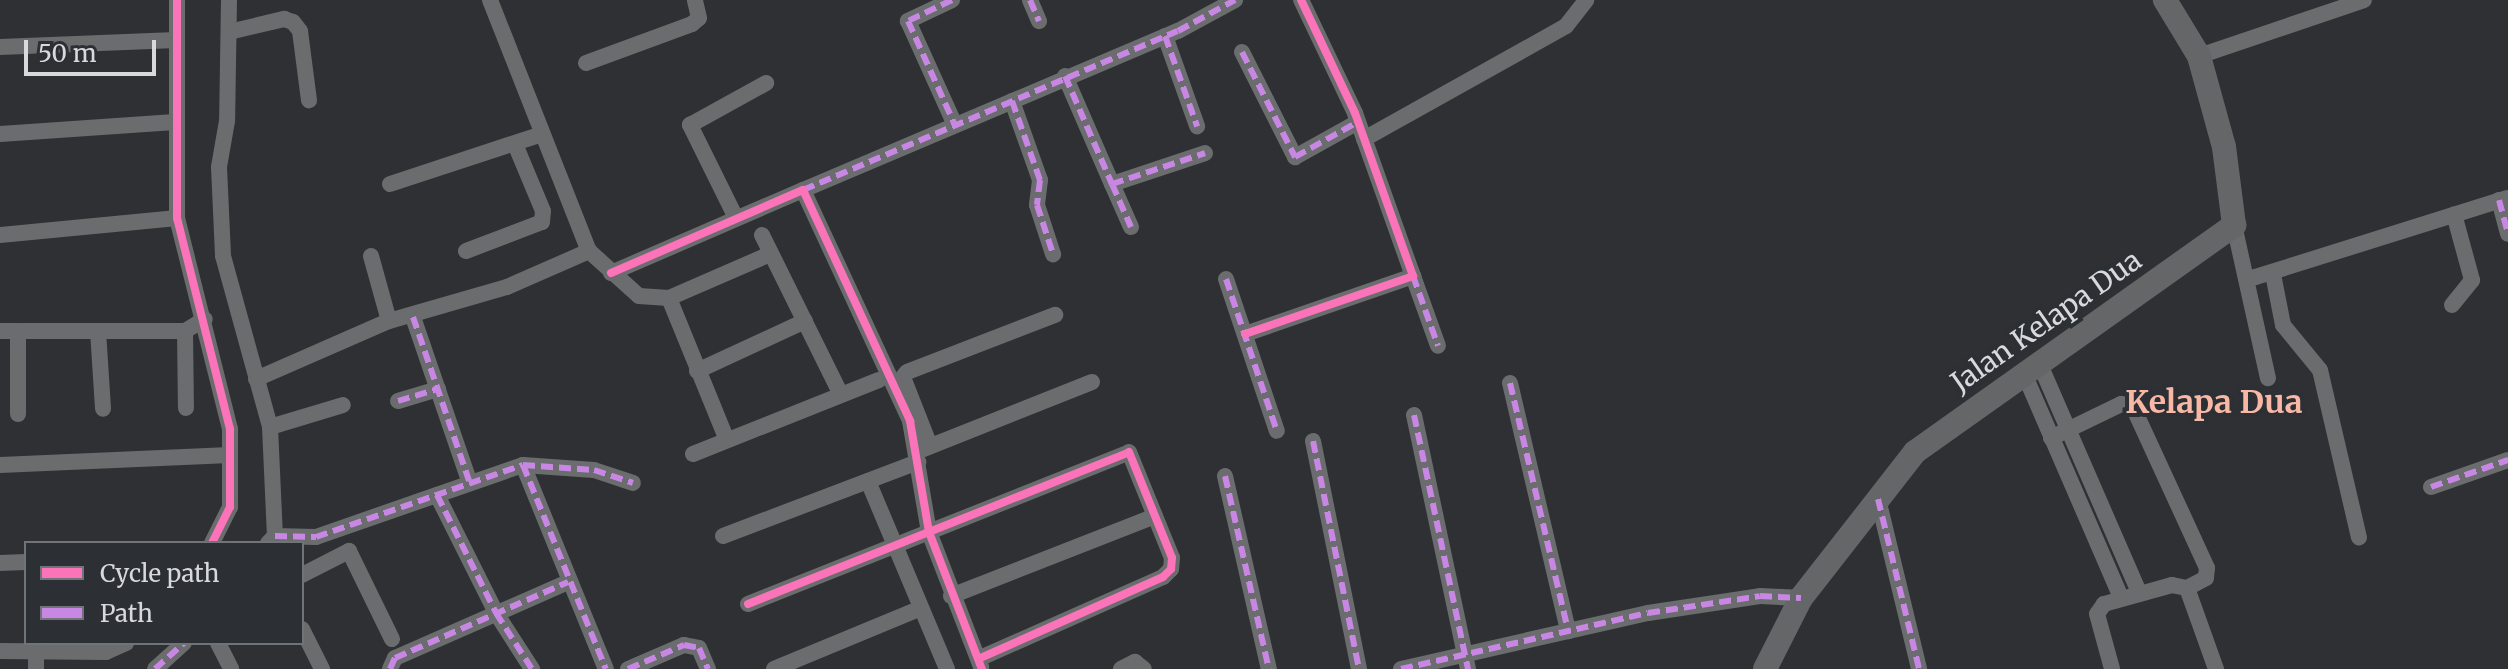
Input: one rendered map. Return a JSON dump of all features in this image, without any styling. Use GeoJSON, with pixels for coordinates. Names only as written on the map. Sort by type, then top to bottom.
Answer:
{"type":"FeatureCollection","features":[{"type":"Feature","properties":{"kind":"main road"},"geometry":{"type":"LineString","coordinates":[[2165,0],[2199,56],[2224,147],[2234,225]]}},
{"type":"Feature","properties":{"kind":"main road","name":"Jalan Kelapa Dua"},"geometry":{"type":"LineString","coordinates":[[1765,669],[1801,598],[1915,452],[2031,366],[2234,225]]}},
{"type":"Feature","properties":{"kind":"street"},"geometry":{"type":"LineString","coordinates":[[177,0],[177,218],[205,319],[230,429],[230,507],[213,541]]}},
{"type":"Feature","properties":{"kind":"street"},"geometry":{"type":"LineString","coordinates":[[229,0],[227,121],[219,167],[223,256],[270,427],[271,539],[316,537],[469,481],[523,465],[594,470],[633,483]]}},
{"type":"Feature","properties":{"kind":"street"},"geometry":{"type":"LineString","coordinates":[[490,0],[589,251],[611,273],[639,296],[669,298],[770,254]]}},
{"type":"Feature","properties":{"kind":"street"},"geometry":{"type":"LineString","coordinates":[[586,63],[692,24],[699,18],[695,0]]}},
{"type":"Feature","properties":{"kind":"street"},"geometry":{"type":"LineString","coordinates":[[952,0],[908,21],[955,125]]}},
{"type":"Feature","properties":{"kind":"street"},"geometry":{"type":"LineString","coordinates":[[1030,0],[1039,21]]}},
{"type":"Feature","properties":{"kind":"street"},"geometry":{"type":"LineString","coordinates":[[611,273],[735,216],[1165,36],[1235,0]]}},
{"type":"Feature","properties":{"kind":"street"},"geometry":{"type":"LineString","coordinates":[[1301,0],[1358,122],[1438,346]]}},
{"type":"Feature","properties":{"kind":"street"},"geometry":{"type":"LineString","coordinates":[[1364,139],[1566,26],[1586,0]]}},
{"type":"Feature","properties":{"kind":"street"},"geometry":{"type":"LineString","coordinates":[[2199,56],[2364,0]]}},
{"type":"Feature","properties":{"kind":"street"},"geometry":{"type":"LineString","coordinates":[[229,32],[284,19],[293,22],[300,31],[309,100]]}},
{"type":"Feature","properties":{"kind":"street"},"geometry":{"type":"LineString","coordinates":[[1165,36],[1197,126]]}},
{"type":"Feature","properties":{"kind":"street"},"geometry":{"type":"LineString","coordinates":[[0,47],[176,40]]}},
{"type":"Feature","properties":{"kind":"street"},"geometry":{"type":"LineString","coordinates":[[1242,52],[1295,157],[1358,122]]}},
{"type":"Feature","properties":{"kind":"street"},"geometry":{"type":"LineString","coordinates":[[1065,76],[1131,227]]}},
{"type":"Feature","properties":{"kind":"street"},"geometry":{"type":"LineString","coordinates":[[735,216],[690,125],[766,83]]}},
{"type":"Feature","properties":{"kind":"street"},"geometry":{"type":"LineString","coordinates":[[1012,101],[1040,180],[1037,205],[1053,254]]}},
{"type":"Feature","properties":{"kind":"street"},"geometry":{"type":"LineString","coordinates":[[0,134],[175,122]]}},
{"type":"Feature","properties":{"kind":"street"},"geometry":{"type":"LineString","coordinates":[[390,184],[542,134]]}},
{"type":"Feature","properties":{"kind":"street"},"geometry":{"type":"LineString","coordinates":[[466,251],[542,222],[543,211],[515,144]]}},
{"type":"Feature","properties":{"kind":"street"},"geometry":{"type":"LineString","coordinates":[[1112,184],[1205,153]]}},
{"type":"Feature","properties":{"kind":"street"},"geometry":{"type":"LineString","coordinates":[[803,190],[910,421],[921,453]]}},
{"type":"Feature","properties":{"kind":"street"},"geometry":{"type":"LineString","coordinates":[[2249,279],[2273,274],[2504,199],[2508,234]]}},
{"type":"Feature","properties":{"kind":"street"},"geometry":{"type":"LineString","coordinates":[[2452,305],[2472,280],[2454,214]]}},
{"type":"Feature","properties":{"kind":"street"},"geometry":{"type":"LineString","coordinates":[[0,235],[177,218]]}},
{"type":"Feature","properties":{"kind":"street"},"geometry":{"type":"LineString","coordinates":[[2234,225],[2249,279],[2268,378]]}},
{"type":"Feature","properties":{"kind":"street"},"geometry":{"type":"LineString","coordinates":[[762,235],[841,395]]}},
{"type":"Feature","properties":{"kind":"street"},"geometry":{"type":"LineString","coordinates":[[256,379],[389,321],[413,317],[507,287],[589,251]]}},
{"type":"Feature","properties":{"kind":"street"},"geometry":{"type":"LineString","coordinates":[[371,256],[389,321]]}},
{"type":"Feature","properties":{"kind":"street"},"geometry":{"type":"LineString","coordinates":[[2273,274],[2283,325],[2320,370],[2359,538]]}},
{"type":"Feature","properties":{"kind":"street"},"geometry":{"type":"LineString","coordinates":[[1245,334],[1413,276]]}},
{"type":"Feature","properties":{"kind":"street"},"geometry":{"type":"LineString","coordinates":[[1226,279],[1277,431]]}},
{"type":"Feature","properties":{"kind":"street"},"geometry":{"type":"LineString","coordinates":[[669,298],[727,440]]}},
{"type":"Feature","properties":{"kind":"street"},"geometry":{"type":"LineString","coordinates":[[748,604],[929,532],[1119,452],[1135,457],[1172,558],[1163,577],[980,664],[951,596],[929,532],[921,453],[903,377],[907,372],[1055,315]]}},
{"type":"Feature","properties":{"kind":"street"},"geometry":{"type":"LineString","coordinates":[[413,317],[469,481]]}},
{"type":"Feature","properties":{"kind":"street"},"geometry":{"type":"LineString","coordinates":[[0,331],[185,331],[205,319]]}},
{"type":"Feature","properties":{"kind":"street"},"geometry":{"type":"LineString","coordinates":[[697,371],[805,321]]}},
{"type":"Feature","properties":{"kind":"street"},"geometry":{"type":"LineString","coordinates":[[18,331],[18,414]]}},
{"type":"Feature","properties":{"kind":"street"},"geometry":{"type":"LineString","coordinates":[[98,331],[103,409]]}},
{"type":"Feature","properties":{"kind":"street"},"geometry":{"type":"LineString","coordinates":[[185,331],[186,408]]}},
{"type":"Feature","properties":{"kind":"street"},"geometry":{"type":"LineString","coordinates":[[2031,366],[2067,431],[2139,592]]}},
{"type":"Feature","properties":{"kind":"street"},"geometry":{"type":"LineString","coordinates":[[2031,366],[2051,438],[2121,597]]}},
{"type":"Feature","properties":{"kind":"street"},"geometry":{"type":"LineString","coordinates":[[693,454],[879,380]]}},
{"type":"Feature","properties":{"kind":"street"},"geometry":{"type":"LineString","coordinates":[[723,536],[868,481],[921,453],[1092,382]]}},
{"type":"Feature","properties":{"kind":"street"},"geometry":{"type":"LineString","coordinates":[[1510,383],[1568,631]]}},
{"type":"Feature","properties":{"kind":"street"},"geometry":{"type":"LineString","coordinates":[[398,401],[438,389]]}},
{"type":"Feature","properties":{"kind":"street"},"geometry":{"type":"LineString","coordinates":[[2051,438],[2121,404],[2133,407],[2207,568],[2206,578],[2187,588],[2139,592],[2104,604],[2097,614],[2112,669]]}},
{"type":"Feature","properties":{"kind":"street"},"geometry":{"type":"LineString","coordinates":[[270,427],[343,405]]}},
{"type":"Feature","properties":{"kind":"street"},"geometry":{"type":"LineString","coordinates":[[1414,415],[1466,662]]}},
{"type":"Feature","properties":{"kind":"street"},"geometry":{"type":"LineString","coordinates":[[1313,441],[1359,669]]}},
{"type":"Feature","properties":{"kind":"street"},"geometry":{"type":"LineString","coordinates":[[0,465],[230,455]]}},
{"type":"Feature","properties":{"kind":"street"},"geometry":{"type":"LineString","coordinates":[[2431,487],[2508,460]]}},
{"type":"Feature","properties":{"kind":"street"},"geometry":{"type":"LineString","coordinates":[[523,465],[568,582],[606,669]]}},
{"type":"Feature","properties":{"kind":"street"},"geometry":{"type":"LineString","coordinates":[[1225,476],[1269,669]]}},
{"type":"Feature","properties":{"kind":"street"},"geometry":{"type":"LineString","coordinates":[[868,481],[919,609],[947,669]]}},
{"type":"Feature","properties":{"kind":"street"},"geometry":{"type":"LineString","coordinates":[[437,495],[496,613],[532,669]]}},
{"type":"Feature","properties":{"kind":"street"},"geometry":{"type":"LineString","coordinates":[[1878,499],[1919,669]]}},
{"type":"Feature","properties":{"kind":"street"},"geometry":{"type":"LineString","coordinates":[[951,596],[1155,516]]}},
{"type":"Feature","properties":{"kind":"street"},"geometry":{"type":"LineString","coordinates":[[304,574],[349,551],[392,639]]}},
{"type":"Feature","properties":{"kind":"street"},"geometry":{"type":"LineString","coordinates":[[0,563],[24,562]]}},
{"type":"Feature","properties":{"kind":"street"},"geometry":{"type":"LineString","coordinates":[[390,669],[395,658],[568,582]]}},
{"type":"Feature","properties":{"kind":"street"},"geometry":{"type":"LineString","coordinates":[[2187,588],[2216,669]]}},
{"type":"Feature","properties":{"kind":"street"},"geometry":{"type":"LineString","coordinates":[[1401,669],[1466,662],[1568,631],[1760,596],[1801,598]]}},
{"type":"Feature","properties":{"kind":"street"},"geometry":{"type":"LineString","coordinates":[[774,669],[919,609]]}},
{"type":"Feature","properties":{"kind":"street"},"geometry":{"type":"LineString","coordinates":[[304,633],[322,669]]}},
{"type":"Feature","properties":{"kind":"street"},"geometry":{"type":"LineString","coordinates":[[0,651],[106,652],[122,645]]}},
{"type":"Feature","properties":{"kind":"street"},"geometry":{"type":"LineString","coordinates":[[155,669],[182,645]]}},
{"type":"Feature","properties":{"kind":"street"},"geometry":{"type":"LineString","coordinates":[[219,645],[231,669]]}},
{"type":"Feature","properties":{"kind":"street"},"geometry":{"type":"LineString","coordinates":[[628,669],[684,645],[699,648],[708,669]]}},
{"type":"Feature","properties":{"kind":"street"},"geometry":{"type":"LineString","coordinates":[[36,650],[36,669]]}},
{"type":"Feature","properties":{"kind":"street"},"geometry":{"type":"LineString","coordinates":[[1121,669],[1135,662],[1144,669]]}},
{"type":"Feature","properties":{"kind":"marked path"},"geometry":{"type":"LineString","coordinates":[[952,0],[908,21],[955,125]]}},
{"type":"Feature","properties":{"kind":"marked path"},"geometry":{"type":"LineString","coordinates":[[1030,0],[1039,21]]}},
{"type":"Feature","properties":{"kind":"marked path"},"geometry":{"type":"LineString","coordinates":[[803,190],[1178,31],[1235,0]]}},
{"type":"Feature","properties":{"kind":"marked path"},"geometry":{"type":"LineString","coordinates":[[1165,36],[1197,126]]}},
{"type":"Feature","properties":{"kind":"marked path"},"geometry":{"type":"LineString","coordinates":[[1242,52],[1295,157],[1358,122]]}},
{"type":"Feature","properties":{"kind":"marked path"},"geometry":{"type":"LineString","coordinates":[[1065,76],[1112,184],[1205,153]]}},
{"type":"Feature","properties":{"kind":"marked path"},"geometry":{"type":"LineString","coordinates":[[1012,101],[1040,180],[1037,205],[1053,254]]}},
{"type":"Feature","properties":{"kind":"marked path"},"geometry":{"type":"LineString","coordinates":[[1112,184],[1131,227]]}},
{"type":"Feature","properties":{"kind":"marked path"},"geometry":{"type":"LineString","coordinates":[[2499,200],[2508,234]]}},
{"type":"Feature","properties":{"kind":"marked path"},"geometry":{"type":"LineString","coordinates":[[1413,276],[1438,346]]}},
{"type":"Feature","properties":{"kind":"marked path"},"geometry":{"type":"LineString","coordinates":[[1226,279],[1277,431]]}},
{"type":"Feature","properties":{"kind":"marked path"},"geometry":{"type":"LineString","coordinates":[[413,317],[469,481]]}},
{"type":"Feature","properties":{"kind":"marked path"},"geometry":{"type":"LineString","coordinates":[[1510,383],[1568,631]]}},
{"type":"Feature","properties":{"kind":"marked path"},"geometry":{"type":"LineString","coordinates":[[398,401],[438,389]]}},
{"type":"Feature","properties":{"kind":"marked path"},"geometry":{"type":"LineString","coordinates":[[1414,415],[1468,669]]}},
{"type":"Feature","properties":{"kind":"marked path"},"geometry":{"type":"LineString","coordinates":[[1313,441],[1359,669]]}},
{"type":"Feature","properties":{"kind":"marked path"},"geometry":{"type":"LineString","coordinates":[[2431,487],[2508,460]]}},
{"type":"Feature","properties":{"kind":"marked path"},"geometry":{"type":"LineString","coordinates":[[523,465],[606,669]]}},
{"type":"Feature","properties":{"kind":"marked path"},"geometry":{"type":"LineString","coordinates":[[275,536],[316,537],[523,465],[594,470],[633,483]]}},
{"type":"Feature","properties":{"kind":"marked path"},"geometry":{"type":"LineString","coordinates":[[1225,476],[1269,669]]}},
{"type":"Feature","properties":{"kind":"marked path"},"geometry":{"type":"LineString","coordinates":[[437,495],[496,613],[532,669]]}},
{"type":"Feature","properties":{"kind":"marked path"},"geometry":{"type":"LineString","coordinates":[[1878,499],[1919,669]]}},
{"type":"Feature","properties":{"kind":"marked path"},"geometry":{"type":"LineString","coordinates":[[390,669],[395,658],[568,582]]}},
{"type":"Feature","properties":{"kind":"marked path"},"geometry":{"type":"LineString","coordinates":[[1401,669],[1648,613],[1760,596],[1801,598]]}},
{"type":"Feature","properties":{"kind":"marked path"},"geometry":{"type":"LineString","coordinates":[[155,669],[182,645]]}},
{"type":"Feature","properties":{"kind":"marked path"},"geometry":{"type":"LineString","coordinates":[[628,669],[684,645],[699,648],[708,669]]}},
{"type":"Feature","properties":{"kind":"cycle path"},"geometry":{"type":"LineString","coordinates":[[177,0],[177,218],[230,429],[230,507],[213,541]]}},
{"type":"Feature","properties":{"kind":"cycle path"},"geometry":{"type":"LineString","coordinates":[[1245,334],[1413,276],[1355,113],[1301,0]]}},
{"type":"Feature","properties":{"kind":"cycle path"},"geometry":{"type":"LineString","coordinates":[[611,273],[803,190],[910,421],[929,532],[982,669]]}},
{"type":"Feature","properties":{"kind":"cycle path"},"geometry":{"type":"LineString","coordinates":[[748,604],[1129,452],[1172,558],[1171,569],[1163,577],[978,659]]}},
{"type":"Feature","properties":{"kind":"district","name":"Kelapa Dua"},"geometry":{"type":"Point","coordinates":[2214,402]}}]}
